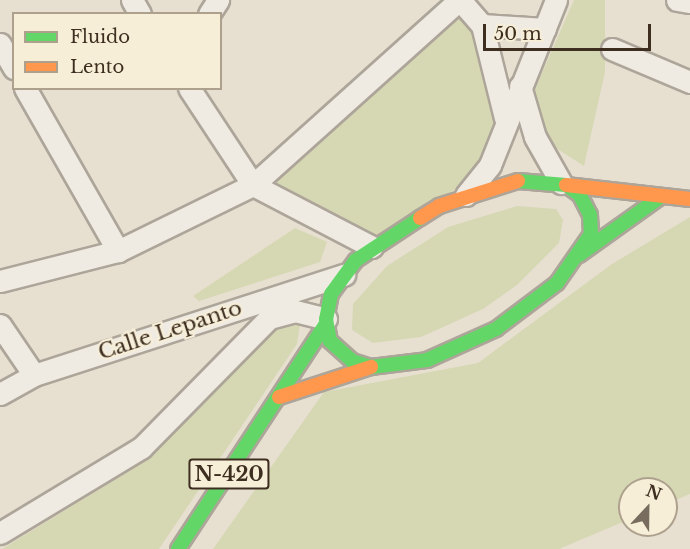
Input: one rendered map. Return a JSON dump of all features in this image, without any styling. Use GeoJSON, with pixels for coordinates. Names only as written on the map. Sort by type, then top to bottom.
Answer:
{"type":"FeatureCollection","features":[{"type":"Feature","properties":{"kind":"highway"},"geometry":{"type":"LineString","coordinates":[[371,367],[340,352],[330,340],[326,322],[331,294],[344,275],[372,247],[405,224],[466,195],[518,181],[563,184],[659,198],[690,199]]}},
{"type":"Feature","properties":{"kind":"highway"},"geometry":{"type":"LineString","coordinates":[[279,398],[371,367],[427,360],[496,329],[557,283],[579,255],[591,234],[590,215],[580,195],[563,184]]}},
{"type":"Feature","properties":{"kind":"highway"},"geometry":{"type":"LineString","coordinates":[[579,255],[659,198]]}},
{"type":"Feature","properties":{"kind":"highway","name":"N-420"},"geometry":{"type":"LineString","coordinates":[[178,549],[279,398],[326,322]]}},
{"type":"Feature","properties":{"kind":"street"},"geometry":{"type":"LineString","coordinates":[[0,281],[118,251],[253,185],[459,0],[482,25],[505,118]]}},
{"type":"Feature","properties":{"kind":"street"},"geometry":{"type":"LineString","coordinates":[[466,195],[490,165],[505,118],[556,0]]}},
{"type":"Feature","properties":{"kind":"street"},"geometry":{"type":"LineString","coordinates":[[677,0],[690,2]]}},
{"type":"Feature","properties":{"kind":"street"},"geometry":{"type":"LineString","coordinates":[[482,25],[545,29]]}},
{"type":"Feature","properties":{"kind":"street"},"geometry":{"type":"LineString","coordinates":[[0,44],[12,65]]}},
{"type":"Feature","properties":{"kind":"street"},"geometry":{"type":"LineString","coordinates":[[612,49],[690,82]]}},
{"type":"Feature","properties":{"kind":"street"},"geometry":{"type":"LineString","coordinates":[[520,86],[535,137],[563,184]]}},
{"type":"Feature","properties":{"kind":"street"},"geometry":{"type":"LineString","coordinates":[[26,90],[118,251]]}},
{"type":"Feature","properties":{"kind":"street"},"geometry":{"type":"LineString","coordinates":[[190,90],[253,185],[372,247]]}},
{"type":"Feature","properties":{"kind":"street","name":"Calle Lepanto"},"geometry":{"type":"LineString","coordinates":[[0,394],[34,375],[344,275]]}},
{"type":"Feature","properties":{"kind":"street"},"geometry":{"type":"LineString","coordinates":[[0,533],[141,448],[270,318],[295,311],[326,322]]}},
{"type":"Feature","properties":{"kind":"street"},"geometry":{"type":"LineString","coordinates":[[0,325],[34,375]]}},
{"type":"Feature","properties":{"kind":"green space"},"geometry":{"type":"Polygon","coordinates":[[[459,0],[482,25],[505,118],[490,165],[372,247],[253,185],[459,0]]]}},
{"type":"Feature","properties":{"kind":"green space"},"geometry":{"type":"Polygon","coordinates":[[[574,0],[605,0],[605,72],[584,166],[548,143],[535,113],[534,91],[574,0]]]}},
{"type":"Feature","properties":{"kind":"green space"},"geometry":{"type":"Polygon","coordinates":[[[517,206],[556,209],[563,220],[559,243],[517,285],[483,309],[421,337],[373,343],[352,330],[353,304],[387,266],[448,227],[517,206]]]}},
{"type":"Feature","properties":{"kind":"green space"},"geometry":{"type":"Polygon","coordinates":[[[690,217],[690,494],[678,499],[678,477],[618,477],[618,524],[559,549],[213,549],[324,392],[478,363],[612,264],[690,217]]]}},
{"type":"Feature","properties":{"kind":"green space"},"geometry":{"type":"Polygon","coordinates":[[[295,228],[327,242],[320,262],[199,301],[193,296],[295,228]]]}},
{"type":"Feature","properties":{"kind":"green space"},"geometry":{"type":"Polygon","coordinates":[[[300,324],[297,344],[159,549],[2,549],[134,468],[276,330],[300,324]]]}},
{"type":"Feature","properties":{"kind":"traffic: fast"},"geometry":{"type":"LineString","coordinates":[[420,218],[356,260],[331,294],[326,319],[330,341],[352,361],[371,367],[427,360],[496,329],[557,283],[591,234],[590,215],[580,195],[566,185],[518,181]]}},
{"type":"Feature","properties":{"kind":"traffic: fast"},"geometry":{"type":"LineString","coordinates":[[579,255],[659,198]]}},
{"type":"Feature","properties":{"kind":"traffic: fast"},"geometry":{"type":"LineString","coordinates":[[178,549],[326,324]]}},
{"type":"Feature","properties":{"kind":"traffic: slow"},"geometry":{"type":"LineString","coordinates":[[420,218],[439,206],[518,181]]}},
{"type":"Feature","properties":{"kind":"traffic: slow"},"geometry":{"type":"LineString","coordinates":[[566,185],[690,199]]}},
{"type":"Feature","properties":{"kind":"traffic: slow"},"geometry":{"type":"LineString","coordinates":[[279,397],[371,367]]}}]}
